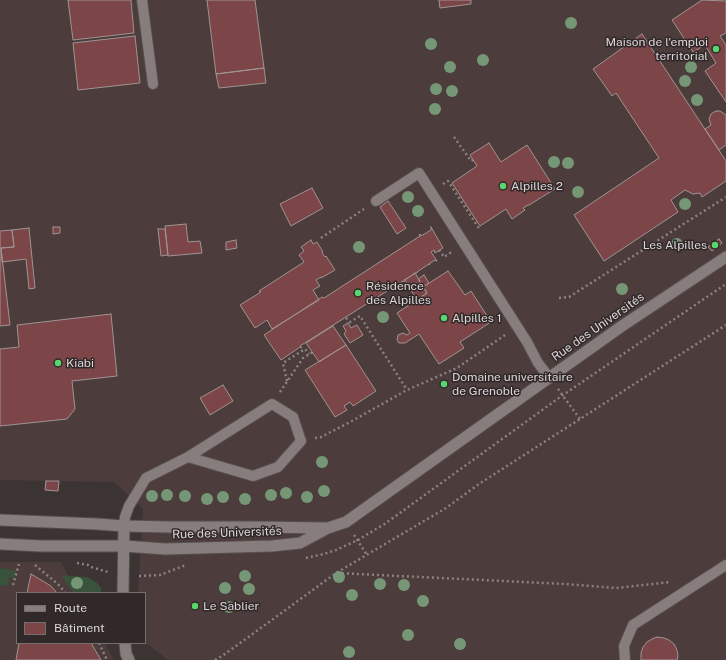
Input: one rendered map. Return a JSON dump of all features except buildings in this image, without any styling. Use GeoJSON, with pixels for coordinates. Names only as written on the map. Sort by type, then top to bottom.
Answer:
{"type":"FeatureCollection","features":[{"type":"Feature","properties":{"kind":"street","name":"Rue des Universités"},"geometry":{"type":"LineString","coordinates":[[0,544],[165,548],[272,546],[300,543],[328,528],[346,522],[622,326],[726,257]]}},
{"type":"Feature","properties":{"kind":"street","name":"Rue des Universités"},"geometry":{"type":"LineString","coordinates":[[0,520],[124,526],[328,528]]}},
{"type":"Feature","properties":{"kind":"street"},"geometry":{"type":"LineString","coordinates":[[123,592],[124,526]]}},
{"type":"Feature","properties":{"kind":"street"},"geometry":{"type":"LineString","coordinates":[[125,644],[126,654],[129,660]]}},
{"type":"Feature","properties":{"kind":"lane"},"geometry":{"type":"LineString","coordinates":[[142,0],[154,84]]}},
{"type":"Feature","properties":{"kind":"lane"},"geometry":{"type":"LineString","coordinates":[[376,201],[419,173],[527,342],[538,363],[549,377]]}},
{"type":"Feature","properties":{"kind":"lane"},"geometry":{"type":"LineString","coordinates":[[124,526],[128,506],[146,478],[188,457],[272,404],[293,417],[300,441],[278,467],[253,476],[188,457]]}},
{"type":"Feature","properties":{"kind":"lane"},"geometry":{"type":"LineString","coordinates":[[625,660],[624,646],[633,625],[726,565]]}},
{"type":"Feature","properties":{"kind":"path"},"geometry":{"type":"LineString","coordinates":[[454,137],[471,161],[473,160]]}},
{"type":"Feature","properties":{"kind":"path"},"geometry":{"type":"LineString","coordinates":[[431,192],[448,181],[480,230]]}},
{"type":"Feature","properties":{"kind":"path"},"geometry":{"type":"LineString","coordinates":[[559,298],[569,297],[726,197]]}},
{"type":"Feature","properties":{"kind":"path"},"geometry":{"type":"LineString","coordinates":[[321,238],[376,201]]}},
{"type":"Feature","properties":{"kind":"path"},"geometry":{"type":"LineString","coordinates":[[346,318],[350,322],[360,316],[407,390]]}},
{"type":"Feature","properties":{"kind":"path"},"geometry":{"type":"LineString","coordinates":[[215,660],[336,573],[446,508],[479,484],[726,325]]}},
{"type":"Feature","properties":{"kind":"path"},"geometry":{"type":"LineString","coordinates":[[300,441],[321,437],[407,390],[457,368],[516,327]]}},
{"type":"Feature","properties":{"kind":"path"},"geometry":{"type":"LineString","coordinates":[[287,382],[283,363],[305,349],[309,354]]}},
{"type":"Feature","properties":{"kind":"path"},"geometry":{"type":"LineString","coordinates":[[272,404],[303,358],[312,352]]}},
{"type":"Feature","properties":{"kind":"path"},"geometry":{"type":"LineString","coordinates":[[549,377],[580,418]]}},
{"type":"Feature","properties":{"kind":"path"},"geometry":{"type":"LineString","coordinates":[[13,585],[19,564]]}},
{"type":"Feature","properties":{"kind":"path"},"geometry":{"type":"LineString","coordinates":[[35,565],[60,586],[64,592]]}},
{"type":"Feature","properties":{"kind":"path"},"geometry":{"type":"LineString","coordinates":[[336,573],[564,584],[616,588],[676,581]]}},
{"type":"Feature","properties":{"kind":"path"},"geometry":{"type":"LineString","coordinates":[[99,644],[107,660]]}},
{"type":"Feature","properties":{"kind":"shaded area","name":"Domaine universitaire de Grenoble"},"geometry":{"type":"Polygon","coordinates":[[[0,0],[726,0],[726,660],[168,660],[146,643],[146,592],[138,592],[143,509],[114,482],[0,480],[0,0]]]}},
{"type":"Feature","properties":{"kind":"shaded area"},"geometry":{"type":"Polygon","coordinates":[[[0,562],[61,562],[77,592],[16,592],[16,644],[106,644],[114,660],[0,660],[0,562]]]}},
{"type":"Feature","properties":{"kind":"green space"},"geometry":{"type":"Polygon","coordinates":[[[0,568],[16,571],[14,578],[9,577],[8,586],[0,585],[0,568]]]}},
{"type":"Feature","properties":{"kind":"green space"},"geometry":{"type":"Polygon","coordinates":[[[61,575],[87,577],[96,582],[101,588],[101,592],[72,592],[61,575]]]}},
{"type":"Feature","properties":{"kind":"place","name":"Maison de l'emploi territorial"},"geometry":{"type":"Point","coordinates":[716,49]}},
{"type":"Feature","properties":{"kind":"place","name":"Alpilles 2"},"geometry":{"type":"Point","coordinates":[503,186]}},
{"type":"Feature","properties":{"kind":"place","name":"Les Alpilles"},"geometry":{"type":"Point","coordinates":[715,245]}},
{"type":"Feature","properties":{"kind":"place","name":"Résidence des Alpilles"},"geometry":{"type":"Point","coordinates":[358,293]}},
{"type":"Feature","properties":{"kind":"place","name":"Alpilles 1"},"geometry":{"type":"Point","coordinates":[444,318]}},
{"type":"Feature","properties":{"kind":"place","name":"Kiabi"},"geometry":{"type":"Point","coordinates":[58,363]}},
{"type":"Feature","properties":{"kind":"place","name":"Domaine universitaire de Grenoble"},"geometry":{"type":"Point","coordinates":[444,384]}},
{"type":"Feature","properties":{"kind":"place","name":"Le Sablier"},"geometry":{"type":"Point","coordinates":[195,606]}}]}
